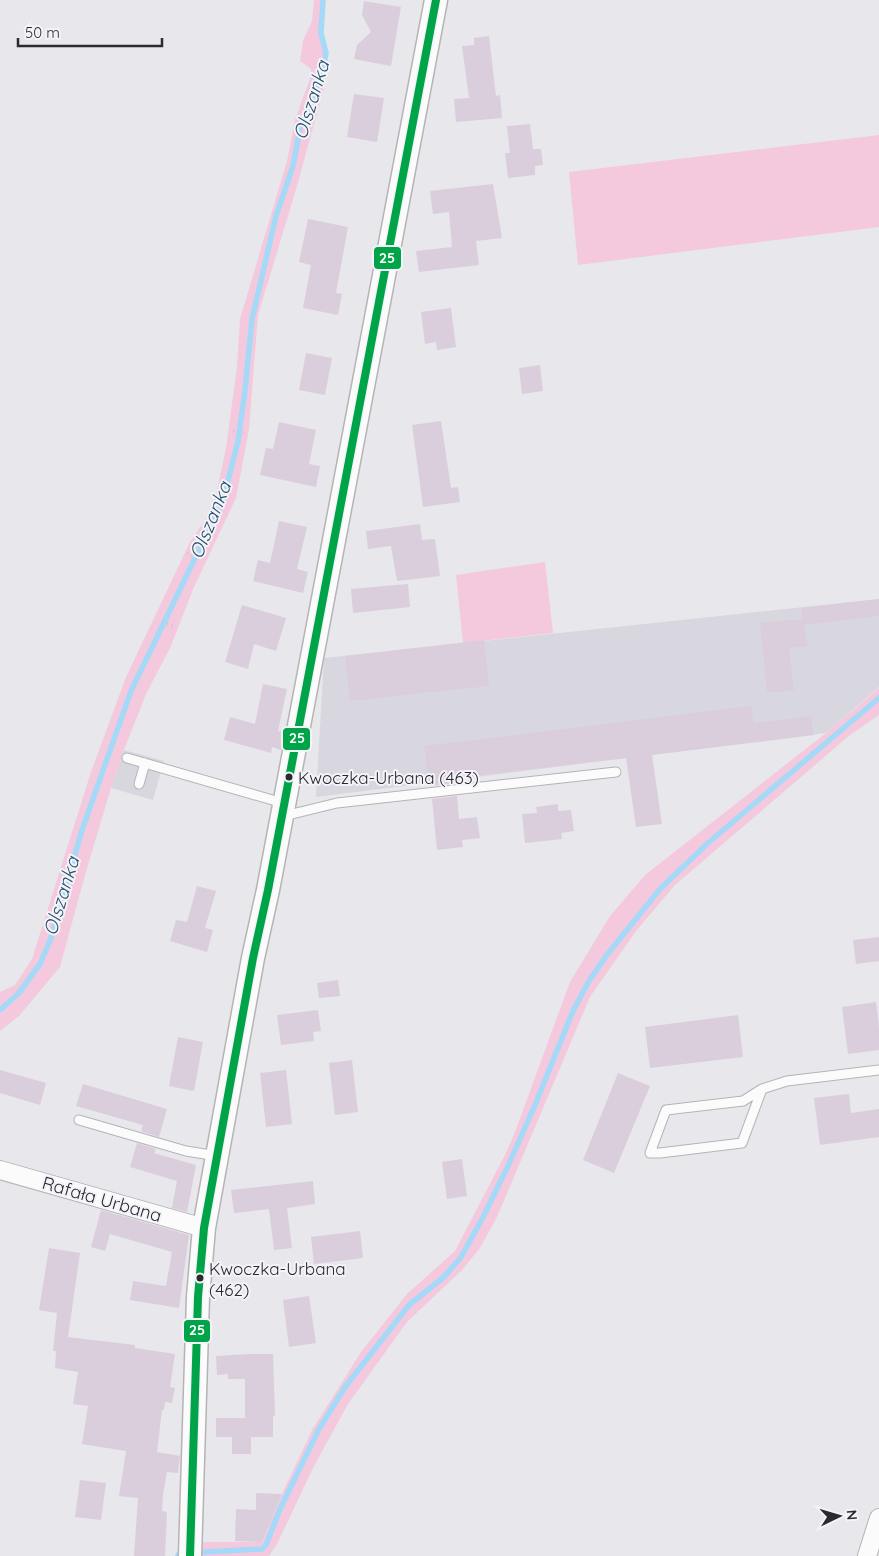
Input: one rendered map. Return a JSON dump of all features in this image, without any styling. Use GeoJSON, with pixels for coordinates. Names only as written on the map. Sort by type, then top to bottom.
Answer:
{"type":"FeatureCollection","features":[{"type":"Feature","properties":{"kind":"street"},"geometry":{"type":"LineString","coordinates":[[190,1556],[198,1297],[204,1228],[253,958],[268,890],[436,0]]}},
{"type":"Feature","properties":{"kind":"street","name":"Rafała Urbana"},"geometry":{"type":"LineString","coordinates":[[0,1170],[204,1228]]}},
{"type":"Feature","properties":{"kind":"street"},"geometry":{"type":"LineString","coordinates":[[867,1556],[879,1518]]}},
{"type":"Feature","properties":{"kind":"lane"},"geometry":{"type":"LineString","coordinates":[[127,758],[283,808],[292,814],[337,803],[616,772]]}},
{"type":"Feature","properties":{"kind":"lane"},"geometry":{"type":"LineString","coordinates":[[139,784],[145,763]]}},
{"type":"Feature","properties":{"kind":"lane"},"geometry":{"type":"LineString","coordinates":[[762,1089],[742,1143],[660,1154],[650,1153],[666,1110],[743,1101],[762,1089],[787,1081],[879,1070]]}},
{"type":"Feature","properties":{"kind":"lane"},"geometry":{"type":"LineString","coordinates":[[79,1120],[186,1151],[218,1156]]}},
{"type":"Feature","properties":{"kind":"path"},"geometry":{"type":"LineString","coordinates":[[233,431],[246,433]]}},
{"type":"Feature","properties":{"kind":"path"},"geometry":{"type":"LineString","coordinates":[[187,553],[197,558]]}},
{"type":"Feature","properties":{"kind":"path"},"geometry":{"type":"LineString","coordinates":[[162,622],[174,626]]}},
{"type":"Feature","properties":{"kind":"shaded area"},"geometry":{"type":"Polygon","coordinates":[[[314,0],[323,0],[321,33],[326,53],[323,70],[325,84],[297,186],[258,315],[249,429],[236,498],[194,587],[170,648],[146,694],[124,750],[85,875],[60,967],[19,1016],[0,1031],[0,992],[15,985],[32,959],[91,772],[126,677],[190,542],[204,522],[216,495],[226,448],[237,367],[240,319],[287,161],[295,120],[311,76],[311,69],[300,61],[303,41],[312,21],[314,0]]]}},
{"type":"Feature","properties":{"kind":"shaded area"},"geometry":{"type":"Polygon","coordinates":[[[879,135],[879,227],[578,265],[569,172],[879,135]]]}},
{"type":"Feature","properties":{"kind":"shaded area"},"geometry":{"type":"Polygon","coordinates":[[[545,562],[553,633],[463,643],[456,575],[545,562]]]}},
{"type":"Feature","properties":{"kind":"shaded area"},"geometry":{"type":"Polygon","coordinates":[[[879,599],[879,687],[826,733],[316,797],[324,658],[879,599]]]}},
{"type":"Feature","properties":{"kind":"shaded area"},"geometry":{"type":"Polygon","coordinates":[[[879,688],[879,715],[850,735],[675,885],[636,931],[590,997],[497,1217],[480,1248],[462,1270],[407,1322],[348,1404],[314,1466],[277,1544],[269,1556],[202,1556],[202,1542],[262,1542],[312,1430],[361,1352],[407,1294],[455,1251],[515,1132],[570,982],[610,916],[645,875],[826,733],[879,688]]]}},
{"type":"Feature","properties":{"kind":"shaded area"},"geometry":{"type":"Polygon","coordinates":[[[124,750],[164,761],[153,800],[111,788],[124,750]]]}},
{"type":"Feature","properties":{"kind":"building"},"geometry":{"type":"Polygon","coordinates":[[[364,1],[401,7],[391,66],[354,59],[357,45],[371,32],[362,15],[364,1]]]}},
{"type":"Feature","properties":{"kind":"building"},"geometry":{"type":"Polygon","coordinates":[[[489,36],[496,96],[500,95],[502,118],[456,122],[454,99],[469,98],[462,46],[474,45],[474,38],[489,36]]]}},
{"type":"Feature","properties":{"kind":"building"},"geometry":{"type":"Polygon","coordinates":[[[354,94],[384,98],[377,142],[347,137],[354,94]]]}},
{"type":"Feature","properties":{"kind":"building"},"geometry":{"type":"Polygon","coordinates":[[[530,124],[533,149],[541,149],[543,165],[535,166],[535,175],[508,178],[505,153],[510,153],[507,126],[530,124]]]}},
{"type":"Feature","properties":{"kind":"building"},"geometry":{"type":"Polygon","coordinates":[[[493,184],[502,238],[476,241],[479,265],[419,272],[416,251],[452,247],[449,212],[433,214],[430,191],[493,184]]]}},
{"type":"Feature","properties":{"kind":"building"},"geometry":{"type":"Polygon","coordinates":[[[308,219],[348,227],[336,293],[342,294],[338,315],[303,308],[311,265],[299,262],[308,219]]]}},
{"type":"Feature","properties":{"kind":"building"},"geometry":{"type":"Polygon","coordinates":[[[451,308],[456,347],[437,350],[436,342],[425,344],[421,312],[451,308]]]}},
{"type":"Feature","properties":{"kind":"building"},"geometry":{"type":"Polygon","coordinates":[[[306,353],[332,358],[325,395],[299,390],[306,353]]]}},
{"type":"Feature","properties":{"kind":"building"},"geometry":{"type":"Polygon","coordinates":[[[540,365],[543,391],[522,394],[519,368],[540,365]]]}},
{"type":"Feature","properties":{"kind":"building"},"geometry":{"type":"Polygon","coordinates":[[[441,421],[451,488],[458,487],[460,502],[423,507],[412,425],[441,421]]]}},
{"type":"Feature","properties":{"kind":"building"},"geometry":{"type":"Polygon","coordinates":[[[279,422],[316,430],[309,464],[320,466],[316,487],[260,475],[266,448],[273,449],[279,422]]]}},
{"type":"Feature","properties":{"kind":"building"},"geometry":{"type":"Polygon","coordinates":[[[279,521],[307,527],[297,569],[308,572],[303,593],[253,581],[258,560],[270,563],[279,521]]]}},
{"type":"Feature","properties":{"kind":"building"},"geometry":{"type":"Polygon","coordinates":[[[420,524],[422,540],[435,539],[440,576],[397,581],[391,546],[368,549],[366,531],[420,524]]]}},
{"type":"Feature","properties":{"kind":"building"},"geometry":{"type":"Polygon","coordinates":[[[408,584],[410,607],[353,613],[351,589],[408,584]]]}},
{"type":"Feature","properties":{"kind":"building"},"geometry":{"type":"Polygon","coordinates":[[[879,599],[879,616],[804,625],[807,646],[789,648],[794,690],[767,693],[760,623],[802,619],[801,608],[879,599]]]}},
{"type":"Feature","properties":{"kind":"building"},"geometry":{"type":"Polygon","coordinates":[[[242,605],[286,618],[276,651],[254,644],[248,669],[225,662],[242,605]]]}},
{"type":"Feature","properties":{"kind":"building"},"geometry":{"type":"Polygon","coordinates":[[[484,640],[489,686],[350,701],[345,656],[484,640]]]}},
{"type":"Feature","properties":{"kind":"building"},"geometry":{"type":"Polygon","coordinates":[[[263,684],[287,689],[278,731],[284,732],[281,750],[272,747],[271,753],[224,740],[230,717],[255,724],[263,684]]]}},
{"type":"Feature","properties":{"kind":"building"},"geometry":{"type":"Polygon","coordinates":[[[751,706],[754,723],[811,716],[814,735],[652,755],[662,824],[636,827],[626,758],[456,778],[456,783],[430,786],[429,782],[424,746],[751,706]]]}},
{"type":"Feature","properties":{"kind":"building"},"geometry":{"type":"Polygon","coordinates":[[[457,796],[459,819],[477,817],[480,838],[462,840],[463,847],[437,850],[432,799],[457,796]]]}},
{"type":"Feature","properties":{"kind":"building"},"geometry":{"type":"Polygon","coordinates":[[[558,804],[558,811],[571,810],[574,831],[561,833],[562,839],[525,843],[522,814],[537,813],[536,807],[558,804]]]}},
{"type":"Feature","properties":{"kind":"building"},"geometry":{"type":"Polygon","coordinates":[[[197,886],[216,891],[205,928],[213,930],[207,952],[170,941],[176,920],[187,922],[197,886]]]}},
{"type":"Feature","properties":{"kind":"building"},"geometry":{"type":"Polygon","coordinates":[[[879,937],[879,961],[856,964],[853,940],[879,937]]]}},
{"type":"Feature","properties":{"kind":"building"},"geometry":{"type":"Polygon","coordinates":[[[338,980],[340,996],[319,998],[317,983],[338,980]]]}},
{"type":"Feature","properties":{"kind":"building"},"geometry":{"type":"Polygon","coordinates":[[[876,1002],[879,1050],[848,1054],[842,1007],[876,1002]]]}},
{"type":"Feature","properties":{"kind":"building"},"geometry":{"type":"Polygon","coordinates":[[[318,1010],[321,1031],[313,1032],[314,1041],[281,1045],[277,1015],[318,1010]]]}},
{"type":"Feature","properties":{"kind":"building"},"geometry":{"type":"Polygon","coordinates":[[[738,1015],[743,1057],[650,1068],[645,1027],[738,1015]]]}},
{"type":"Feature","properties":{"kind":"building"},"geometry":{"type":"Polygon","coordinates":[[[178,1037],[203,1042],[194,1091],[169,1086],[178,1037]]]}},
{"type":"Feature","properties":{"kind":"building"},"geometry":{"type":"Polygon","coordinates":[[[352,1060],[358,1112],[335,1115],[329,1063],[352,1060]]]}},
{"type":"Feature","properties":{"kind":"building"},"geometry":{"type":"Polygon","coordinates":[[[0,1070],[46,1083],[40,1105],[0,1093],[0,1070]]]}},
{"type":"Feature","properties":{"kind":"building"},"geometry":{"type":"Polygon","coordinates":[[[286,1070],[292,1124],[266,1127],[260,1073],[286,1070]]]}},
{"type":"Feature","properties":{"kind":"building"},"geometry":{"type":"Polygon","coordinates":[[[618,1073],[650,1086],[614,1173],[583,1160],[618,1073]]]}},
{"type":"Feature","properties":{"kind":"building"},"geometry":{"type":"Polygon","coordinates":[[[83,1084],[167,1109],[159,1137],[141,1131],[143,1125],[76,1106],[83,1084]]]}},
{"type":"Feature","properties":{"kind":"building"},"geometry":{"type":"Polygon","coordinates":[[[849,1094],[851,1113],[879,1109],[879,1137],[820,1145],[814,1098],[849,1094]]]}},
{"type":"Feature","properties":{"kind":"building"},"geometry":{"type":"Polygon","coordinates":[[[137,1143],[156,1149],[154,1153],[196,1165],[187,1212],[172,1208],[177,1181],[130,1167],[137,1143]]]}},
{"type":"Feature","properties":{"kind":"building"},"geometry":{"type":"Polygon","coordinates":[[[462,1159],[467,1196],[447,1199],[442,1162],[462,1159]]]}},
{"type":"Feature","properties":{"kind":"building"},"geometry":{"type":"Polygon","coordinates":[[[313,1181],[315,1204],[287,1208],[292,1248],[274,1250],[269,1209],[234,1213],[231,1190],[313,1181]]]}},
{"type":"Feature","properties":{"kind":"building"},"geometry":{"type":"Polygon","coordinates":[[[101,1210],[189,1235],[179,1308],[130,1300],[133,1281],[166,1286],[172,1252],[110,1234],[105,1251],[91,1247],[101,1210]]]}},
{"type":"Feature","properties":{"kind":"building"},"geometry":{"type":"Polygon","coordinates":[[[360,1231],[363,1258],[314,1264],[311,1237],[360,1231]]]}},
{"type":"Feature","properties":{"kind":"building"},"geometry":{"type":"Polygon","coordinates":[[[49,1248],[80,1253],[68,1337],[135,1345],[135,1348],[175,1354],[170,1387],[175,1388],[172,1403],[165,1402],[164,1410],[162,1410],[157,1452],[180,1456],[178,1473],[167,1472],[163,1495],[162,1511],[167,1512],[165,1556],[134,1556],[138,1498],[119,1496],[126,1451],[82,1444],[88,1406],[73,1404],[78,1372],[55,1368],[56,1351],[53,1351],[57,1313],[39,1310],[49,1248]]]}},
{"type":"Feature","properties":{"kind":"building"},"geometry":{"type":"Polygon","coordinates":[[[309,1296],[316,1343],[289,1347],[283,1300],[309,1296]]]}},
{"type":"Feature","properties":{"kind":"building"},"geometry":{"type":"Polygon","coordinates":[[[273,1354],[275,1416],[273,1416],[273,1437],[251,1437],[251,1454],[232,1454],[232,1437],[216,1437],[216,1418],[245,1418],[245,1379],[228,1379],[228,1374],[217,1375],[216,1356],[273,1354]]]}},
{"type":"Feature","properties":{"kind":"building"},"geometry":{"type":"Polygon","coordinates":[[[80,1480],[106,1483],[101,1520],[75,1517],[80,1480]]]}},
{"type":"Feature","properties":{"kind":"building"},"geometry":{"type":"Polygon","coordinates":[[[256,1493],[282,1494],[262,1542],[235,1541],[236,1509],[256,1510],[256,1493]]]}},
{"type":"Feature","properties":{"kind":"waterway","name":"Olszanka"},"geometry":{"type":"LineString","coordinates":[[0,1010],[18,994],[40,964],[51,938],[82,830],[131,691],[223,500],[238,441],[252,319],[276,216],[293,166],[300,127],[323,70],[326,53],[321,33],[323,0]]}},
{"type":"Feature","properties":{"kind":"waterway"},"geometry":{"type":"LineString","coordinates":[[205,1552],[262,1549],[266,1545],[280,1509],[319,1429],[345,1387],[409,1305],[444,1277],[461,1257],[508,1166],[573,1011],[589,981],[606,956],[660,889],[708,843],[879,698]]}},
{"type":"Feature","properties":{"kind":"transit line","name":"25"},"geometry":{"type":"LineString","coordinates":[[190,1556],[198,1297],[204,1228],[253,958],[268,890],[436,0]]}},
{"type":"Feature","properties":{"kind":"place","name":"Kwoczka-Urbana (463)"},"geometry":{"type":"Point","coordinates":[289,777]}},
{"type":"Feature","properties":{"kind":"place","name":"Kwoczka-Urbana (462)"},"geometry":{"type":"Point","coordinates":[200,1278]}}]}
